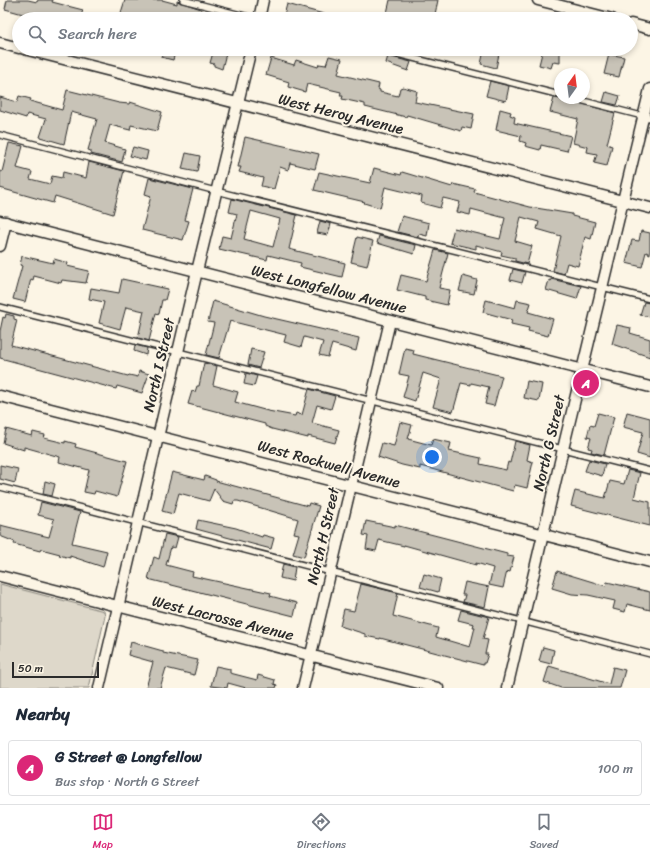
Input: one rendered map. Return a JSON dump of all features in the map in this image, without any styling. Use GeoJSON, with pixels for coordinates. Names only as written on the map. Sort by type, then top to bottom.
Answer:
{"type":"FeatureCollection","features":[{"type":"Feature","properties":{"kind":"street"},"geometry":{"type":"LineString","coordinates":[[260,12],[263,0]]}},
{"type":"Feature","properties":{"kind":"street"},"geometry":{"type":"LineString","coordinates":[[538,0],[585,12]]}},
{"type":"Feature","properties":{"kind":"street"},"geometry":{"type":"LineString","coordinates":[[638,26],[650,29]]}},
{"type":"Feature","properties":{"kind":"street"},"geometry":{"type":"LineString","coordinates":[[0,43],[12,46]]}},
{"type":"Feature","properties":{"kind":"street","name":"West Heroy Avenue"},"geometry":{"type":"LineString","coordinates":[[51,56],[650,208]]}},
{"type":"Feature","properties":{"kind":"street","name":"North I Street"},"geometry":{"type":"LineString","coordinates":[[99,688],[249,56]]}},
{"type":"Feature","properties":{"kind":"street","name":"North G Street"},"geometry":{"type":"LineString","coordinates":[[507,688],[562,449],[623,201],[647,117],[650,89]]}},
{"type":"Feature","properties":{"kind":"street"},"geometry":{"type":"LineString","coordinates":[[0,246],[3,222]]}},
{"type":"Feature","properties":{"kind":"street","name":"West Longfellow Avenue"},"geometry":{"type":"LineString","coordinates":[[3,222],[650,387]]}},
{"type":"Feature","properties":{"kind":"street","name":"North H Street"},"geometry":{"type":"LineString","coordinates":[[303,688],[390,320]]}},
{"type":"Feature","properties":{"kind":"street","name":"West Rockwell Avenue"},"geometry":{"type":"LineString","coordinates":[[0,396],[650,562]]}},
{"type":"Feature","properties":{"kind":"street","name":"West Lacrosse Avenue"},"geometry":{"type":"LineString","coordinates":[[0,576],[438,688]]}},
{"type":"Feature","properties":{"kind":"lane"},"geometry":{"type":"LineString","coordinates":[[183,0],[230,12]]}},
{"type":"Feature","properties":{"kind":"lane"},"geometry":{"type":"LineString","coordinates":[[405,56],[554,93]]}},
{"type":"Feature","properties":{"kind":"lane"},"geometry":{"type":"LineString","coordinates":[[590,103],[647,117]]}},
{"type":"Feature","properties":{"kind":"lane"},"geometry":{"type":"LineString","coordinates":[[0,135],[216,191],[650,299]]}},
{"type":"Feature","properties":{"kind":"lane"},"geometry":{"type":"LineString","coordinates":[[0,307],[650,471]]}},
{"type":"Feature","properties":{"kind":"lane"},"geometry":{"type":"LineString","coordinates":[[0,487],[650,654]]}},
{"type":"Feature","properties":{"kind":"shaded area"},"geometry":{"type":"Polygon","coordinates":[[[0,584],[104,611],[105,616],[89,688],[0,688],[0,584]]]}},
{"type":"Feature","properties":{"kind":"building"},"geometry":{"type":"Polygon","coordinates":[[[7,0],[28,0],[37,2],[38,0],[53,0],[52,2],[83,10],[82,12],[16,12],[5,9],[7,0]]]}},
{"type":"Feature","properties":{"kind":"building"},"geometry":{"type":"Polygon","coordinates":[[[125,0],[162,0],[177,4],[177,1],[201,9],[200,12],[121,12],[125,0]]]}},
{"type":"Feature","properties":{"kind":"building"},"geometry":{"type":"Polygon","coordinates":[[[390,0],[438,0],[435,12],[387,12],[390,0]]]}},
{"type":"Feature","properties":{"kind":"building"},"geometry":{"type":"Polygon","coordinates":[[[287,4],[316,12],[285,12],[287,4]]]}},
{"type":"Feature","properties":{"kind":"building"},"geometry":{"type":"Polygon","coordinates":[[[161,56],[174,56],[173,60],[161,56]]]}},
{"type":"Feature","properties":{"kind":"building"},"geometry":{"type":"Polygon","coordinates":[[[212,56],[225,56],[222,69],[210,63],[212,56]]]}},
{"type":"Feature","properties":{"kind":"building"},"geometry":{"type":"Polygon","coordinates":[[[329,56],[342,59],[338,74],[379,84],[378,89],[380,92],[398,96],[400,88],[403,87],[417,91],[415,102],[474,114],[471,129],[462,127],[461,131],[407,115],[406,117],[365,107],[365,104],[342,99],[343,96],[340,96],[341,92],[307,84],[305,92],[288,87],[289,82],[266,75],[271,58],[294,65],[296,60],[318,67],[319,64],[326,65],[329,56]]]}},
{"type":"Feature","properties":{"kind":"building"},"geometry":{"type":"Polygon","coordinates":[[[388,56],[411,62],[408,71],[386,63],[388,56]]]}},
{"type":"Feature","properties":{"kind":"building"},"geometry":{"type":"Polygon","coordinates":[[[483,56],[499,56],[496,68],[481,64],[483,56]]]}},
{"type":"Feature","properties":{"kind":"building"},"geometry":{"type":"Polygon","coordinates":[[[541,56],[560,56],[560,63],[553,62],[551,68],[539,65],[541,56]]]}},
{"type":"Feature","properties":{"kind":"building"},"geometry":{"type":"Polygon","coordinates":[[[608,56],[624,57],[619,77],[604,74],[608,56]]]}},
{"type":"Feature","properties":{"kind":"building"},"geometry":{"type":"Polygon","coordinates":[[[490,81],[509,86],[506,101],[486,96],[490,81]]]}},
{"type":"Feature","properties":{"kind":"building"},"geometry":{"type":"Polygon","coordinates":[[[67,90],[119,103],[129,104],[130,102],[162,112],[157,131],[131,125],[130,130],[110,125],[105,143],[125,149],[122,162],[91,154],[91,151],[88,150],[97,119],[71,112],[64,144],[40,137],[46,119],[27,114],[26,118],[0,110],[0,97],[17,102],[19,96],[31,99],[30,101],[62,110],[67,90]]]}},
{"type":"Feature","properties":{"kind":"building"},"geometry":{"type":"Polygon","coordinates":[[[606,92],[620,96],[617,105],[603,102],[606,92]]]}},
{"type":"Feature","properties":{"kind":"building"},"geometry":{"type":"Polygon","coordinates":[[[554,98],[554,104],[583,104],[615,113],[607,144],[612,146],[607,166],[594,163],[597,154],[587,152],[588,147],[573,143],[578,119],[550,112],[554,98]]]}},
{"type":"Feature","properties":{"kind":"building"},"geometry":{"type":"Polygon","coordinates":[[[500,109],[511,112],[510,115],[515,117],[514,123],[571,136],[567,151],[541,145],[540,150],[525,146],[526,143],[520,141],[521,136],[496,130],[500,109]]]}},
{"type":"Feature","properties":{"kind":"building"},"geometry":{"type":"Polygon","coordinates":[[[245,137],[319,154],[315,169],[290,163],[288,170],[280,167],[274,189],[261,186],[263,178],[239,172],[241,167],[238,167],[245,137]]]}},
{"type":"Feature","properties":{"kind":"building"},"geometry":{"type":"Polygon","coordinates":[[[9,143],[23,146],[17,168],[32,172],[30,179],[50,184],[52,176],[62,178],[63,172],[86,178],[89,162],[124,171],[113,214],[55,196],[53,203],[0,188],[0,171],[2,172],[9,143]]]}},
{"type":"Feature","properties":{"kind":"building"},"geometry":{"type":"Polygon","coordinates":[[[133,147],[148,151],[146,160],[130,156],[133,147]]]}},
{"type":"Feature","properties":{"kind":"building"},"geometry":{"type":"Polygon","coordinates":[[[186,153],[200,156],[197,172],[182,169],[186,153]]]}},
{"type":"Feature","properties":{"kind":"building"},"geometry":{"type":"Polygon","coordinates":[[[374,168],[401,175],[402,172],[452,187],[453,184],[475,189],[474,192],[530,207],[572,214],[572,216],[595,222],[591,239],[585,237],[578,266],[567,263],[564,274],[553,271],[561,236],[537,229],[539,222],[521,217],[515,241],[532,246],[527,264],[515,261],[515,258],[501,255],[502,252],[476,245],[476,249],[450,243],[454,228],[500,239],[505,218],[471,209],[470,215],[457,212],[460,202],[443,198],[440,208],[421,203],[422,196],[385,187],[380,208],[364,203],[365,202],[314,190],[319,172],[370,183],[374,168]]]}},
{"type":"Feature","properties":{"kind":"building"},"geometry":{"type":"Polygon","coordinates":[[[149,178],[193,189],[185,220],[189,221],[183,240],[142,230],[151,196],[145,194],[149,178]]]}},
{"type":"Feature","properties":{"kind":"building"},"geometry":{"type":"Polygon","coordinates":[[[232,199],[297,215],[289,249],[345,263],[342,277],[300,267],[301,263],[268,255],[267,260],[219,249],[222,236],[231,238],[237,214],[229,212],[232,199]],[[251,211],[244,239],[273,247],[280,219],[251,211]]]}},
{"type":"Feature","properties":{"kind":"building"},"geometry":{"type":"Polygon","coordinates":[[[402,216],[429,223],[427,236],[419,234],[418,237],[397,232],[402,216]]]}},
{"type":"Feature","properties":{"kind":"building"},"geometry":{"type":"Polygon","coordinates":[[[320,221],[331,224],[328,235],[317,233],[320,221]]]}},
{"type":"Feature","properties":{"kind":"building"},"geometry":{"type":"Polygon","coordinates":[[[641,231],[650,233],[650,254],[646,252],[642,267],[626,263],[632,240],[639,241],[641,231]]]}},
{"type":"Feature","properties":{"kind":"building"},"geometry":{"type":"Polygon","coordinates":[[[379,236],[416,245],[414,254],[377,243],[379,236]]]}},
{"type":"Feature","properties":{"kind":"building"},"geometry":{"type":"Polygon","coordinates":[[[357,237],[373,241],[367,266],[351,262],[357,237]]]}},
{"type":"Feature","properties":{"kind":"building"},"geometry":{"type":"Polygon","coordinates":[[[435,250],[448,253],[439,288],[450,290],[447,305],[425,300],[425,297],[397,290],[401,275],[426,281],[435,250]]]}},
{"type":"Feature","properties":{"kind":"building"},"geometry":{"type":"Polygon","coordinates":[[[22,256],[53,263],[54,259],[68,263],[67,266],[89,271],[86,283],[62,280],[61,283],[34,276],[33,280],[31,279],[25,302],[13,299],[22,266],[20,265],[22,256]]]}},
{"type":"Feature","properties":{"kind":"building"},"geometry":{"type":"Polygon","coordinates":[[[513,269],[525,272],[522,283],[510,280],[513,269]]]}},
{"type":"Feature","properties":{"kind":"building"},"geometry":{"type":"Polygon","coordinates":[[[463,276],[477,280],[474,294],[459,291],[463,276]]]}},
{"type":"Feature","properties":{"kind":"building"},"geometry":{"type":"Polygon","coordinates":[[[122,279],[168,289],[165,300],[162,300],[159,314],[156,313],[149,341],[138,338],[144,311],[126,307],[120,329],[99,323],[104,302],[89,299],[91,288],[119,293],[122,279]]]}},
{"type":"Feature","properties":{"kind":"building"},"geometry":{"type":"Polygon","coordinates":[[[551,279],[581,286],[577,299],[546,290],[549,280],[551,281],[551,279]]]}},
{"type":"Feature","properties":{"kind":"building"},"geometry":{"type":"Polygon","coordinates":[[[486,300],[515,308],[517,300],[531,303],[528,312],[553,319],[548,336],[528,331],[529,328],[511,324],[512,320],[483,312],[486,300]]]}},
{"type":"Feature","properties":{"kind":"building"},"geometry":{"type":"Polygon","coordinates":[[[213,301],[264,316],[359,338],[356,351],[332,344],[328,357],[319,355],[323,342],[304,337],[301,347],[284,342],[286,335],[230,321],[219,358],[206,355],[214,323],[208,322],[213,301]]]}},
{"type":"Feature","properties":{"kind":"building"},"geometry":{"type":"Polygon","coordinates":[[[644,302],[650,303],[650,317],[640,315],[644,302]]]}},
{"type":"Feature","properties":{"kind":"building"},"geometry":{"type":"Polygon","coordinates":[[[6,314],[14,316],[14,319],[17,320],[11,345],[128,376],[138,377],[139,371],[149,374],[142,393],[117,386],[116,389],[0,358],[0,331],[3,317],[5,318],[6,314]]]}},
{"type":"Feature","properties":{"kind":"building"},"geometry":{"type":"Polygon","coordinates":[[[617,325],[631,328],[630,333],[650,339],[650,357],[612,344],[617,325]]]}},
{"type":"Feature","properties":{"kind":"building"},"geometry":{"type":"Polygon","coordinates":[[[135,345],[147,348],[146,355],[134,351],[135,345]]]}},
{"type":"Feature","properties":{"kind":"building"},"geometry":{"type":"Polygon","coordinates":[[[405,348],[414,350],[413,354],[502,376],[494,406],[485,404],[489,387],[471,383],[471,385],[461,383],[453,412],[433,407],[441,379],[423,373],[415,401],[403,397],[409,376],[399,374],[405,348]]]}},
{"type":"Feature","properties":{"kind":"building"},"geometry":{"type":"Polygon","coordinates":[[[251,349],[264,352],[259,368],[248,365],[251,349]]]}},
{"type":"Feature","properties":{"kind":"building"},"geometry":{"type":"Polygon","coordinates":[[[204,363],[217,366],[213,385],[238,392],[235,402],[268,411],[295,416],[296,413],[302,415],[309,389],[335,396],[331,409],[317,405],[312,423],[339,430],[335,443],[272,429],[265,426],[265,424],[188,404],[192,391],[195,392],[197,386],[199,386],[204,363]]]}},
{"type":"Feature","properties":{"kind":"building"},"geometry":{"type":"Polygon","coordinates":[[[246,373],[257,376],[254,386],[244,384],[246,373]]]}},
{"type":"Feature","properties":{"kind":"building"},"geometry":{"type":"Polygon","coordinates":[[[527,381],[542,384],[539,401],[524,398],[527,381]]]}},
{"type":"Feature","properties":{"kind":"building"},"geometry":{"type":"Polygon","coordinates":[[[627,412],[650,418],[650,458],[637,454],[643,432],[623,427],[627,412]]]}},
{"type":"Feature","properties":{"kind":"building"},"geometry":{"type":"Polygon","coordinates":[[[598,413],[614,417],[604,455],[591,452],[592,449],[588,448],[591,438],[587,437],[590,425],[594,426],[598,413]]]}},
{"type":"Feature","properties":{"kind":"building"},"geometry":{"type":"Polygon","coordinates":[[[400,422],[412,425],[408,439],[431,445],[433,439],[451,443],[449,451],[481,458],[480,464],[506,470],[508,462],[510,463],[515,441],[530,445],[527,460],[533,462],[527,488],[515,485],[513,491],[420,466],[420,469],[402,465],[378,457],[382,443],[394,446],[400,422]]]}},
{"type":"Feature","properties":{"kind":"building"},"geometry":{"type":"Polygon","coordinates":[[[6,429],[32,436],[33,432],[45,435],[44,438],[76,444],[75,447],[127,461],[117,497],[95,491],[94,494],[84,492],[89,470],[59,462],[60,457],[24,447],[24,450],[3,443],[6,429]]]}},
{"type":"Feature","properties":{"kind":"building"},"geometry":{"type":"Polygon","coordinates":[[[589,460],[605,464],[602,476],[585,471],[589,460]]]}},
{"type":"Feature","properties":{"kind":"building"},"geometry":{"type":"Polygon","coordinates":[[[0,465],[18,469],[15,483],[0,479],[0,465]]]}},
{"type":"Feature","properties":{"kind":"building"},"geometry":{"type":"Polygon","coordinates":[[[628,470],[640,473],[634,498],[650,502],[650,526],[571,506],[575,491],[605,498],[610,481],[624,484],[628,470]]]}},
{"type":"Feature","properties":{"kind":"building"},"geometry":{"type":"Polygon","coordinates":[[[172,472],[204,480],[205,476],[216,481],[308,506],[309,503],[319,506],[304,557],[293,554],[299,534],[294,533],[298,519],[238,501],[234,501],[233,504],[223,501],[214,489],[209,501],[179,493],[173,514],[162,511],[172,472]]]}},
{"type":"Feature","properties":{"kind":"building"},"geometry":{"type":"Polygon","coordinates":[[[45,481],[55,484],[52,496],[43,494],[45,481]]]}},
{"type":"Feature","properties":{"kind":"building"},"geometry":{"type":"Polygon","coordinates":[[[41,502],[80,512],[72,543],[107,551],[103,567],[70,556],[70,558],[41,549],[40,551],[14,544],[15,542],[0,536],[0,525],[49,537],[54,519],[38,515],[41,502]]]}},
{"type":"Feature","properties":{"kind":"building"},"geometry":{"type":"Polygon","coordinates":[[[198,520],[236,528],[262,537],[263,535],[274,538],[271,549],[196,529],[198,520]]]}},
{"type":"Feature","properties":{"kind":"building"},"geometry":{"type":"Polygon","coordinates":[[[366,521],[395,527],[395,525],[507,554],[507,556],[514,557],[510,572],[507,571],[503,588],[489,585],[493,568],[476,563],[476,565],[404,545],[379,540],[376,551],[366,549],[368,536],[363,535],[366,521]]]}},
{"type":"Feature","properties":{"kind":"building"},"geometry":{"type":"Polygon","coordinates":[[[165,534],[178,537],[175,548],[171,547],[166,565],[193,572],[192,576],[271,593],[270,596],[297,603],[294,616],[148,579],[154,557],[159,559],[165,534]]]}},
{"type":"Feature","properties":{"kind":"building"},"geometry":{"type":"Polygon","coordinates":[[[283,564],[295,567],[293,581],[280,578],[283,564]]]}},
{"type":"Feature","properties":{"kind":"building"},"geometry":{"type":"Polygon","coordinates":[[[557,571],[606,586],[607,582],[650,592],[650,610],[627,604],[625,612],[613,609],[615,601],[588,595],[572,594],[552,588],[557,571]]]}},
{"type":"Feature","properties":{"kind":"building"},"geometry":{"type":"Polygon","coordinates":[[[424,574],[441,579],[438,592],[420,587],[424,574]]]}},
{"type":"Feature","properties":{"kind":"building"},"geometry":{"type":"Polygon","coordinates":[[[465,582],[489,587],[485,607],[463,602],[465,595],[462,595],[465,582]]]}},
{"type":"Feature","properties":{"kind":"building"},"geometry":{"type":"Polygon","coordinates":[[[361,584],[398,593],[393,616],[438,628],[436,637],[470,647],[475,627],[473,627],[474,624],[458,620],[461,610],[489,617],[483,639],[488,640],[485,654],[488,654],[485,663],[483,663],[483,665],[380,638],[365,636],[365,634],[340,626],[344,609],[354,611],[361,584]]]}},
{"type":"Feature","properties":{"kind":"building"},"geometry":{"type":"Polygon","coordinates":[[[131,642],[163,651],[163,653],[198,660],[194,675],[166,668],[160,688],[146,688],[153,662],[128,655],[131,642]]]}},
{"type":"Feature","properties":{"kind":"building"},"geometry":{"type":"Polygon","coordinates":[[[543,647],[554,650],[551,664],[539,661],[543,647]]]}},
{"type":"Feature","properties":{"kind":"building"},"geometry":{"type":"Polygon","coordinates":[[[216,666],[230,669],[230,673],[257,680],[258,675],[275,680],[274,684],[277,685],[276,688],[246,688],[228,683],[227,688],[211,686],[216,666]]]}},
{"type":"Feature","properties":{"kind":"building"},"geometry":{"type":"Polygon","coordinates":[[[549,666],[609,684],[613,667],[625,670],[620,688],[561,688],[544,682],[549,666]]]}},
{"type":"Feature","properties":{"kind":"place","name":"G Street @ Longfellow"},"geometry":{"type":"Point","coordinates":[586,383]}}]}
